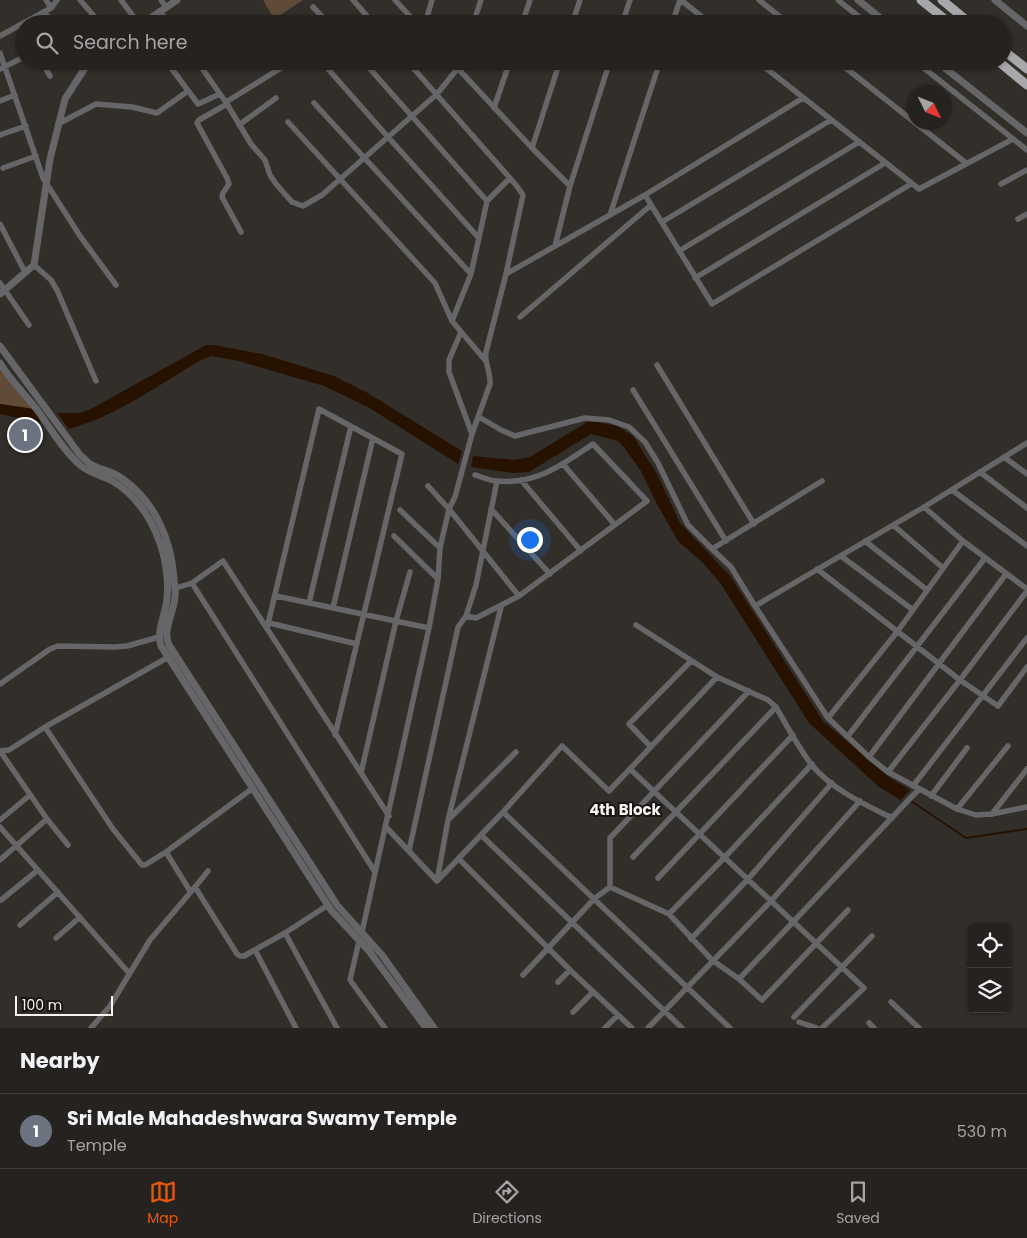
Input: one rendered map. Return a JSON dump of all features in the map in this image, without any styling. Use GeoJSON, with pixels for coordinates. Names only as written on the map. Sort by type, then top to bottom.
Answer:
{"type":"FeatureCollection","features":[{"type":"Feature","properties":{"kind":"highway"},"geometry":{"type":"LineString","coordinates":[[921,0],[940,15]]}},
{"type":"Feature","properties":{"kind":"highway"},"geometry":{"type":"LineString","coordinates":[[942,0],[960,15]]}},
{"type":"Feature","properties":{"kind":"highway"},"geometry":{"type":"LineString","coordinates":[[1012,57],[1027,69]]}},
{"type":"Feature","properties":{"kind":"highway"},"geometry":{"type":"LineString","coordinates":[[1009,70],[1027,85]]}},
{"type":"Feature","properties":{"kind":"street"},"geometry":{"type":"LineString","coordinates":[[46,0],[51,8]]}},
{"type":"Feature","properties":{"kind":"street"},"geometry":{"type":"LineString","coordinates":[[38,15],[51,8],[57,0]]}},
{"type":"Feature","properties":{"kind":"street"},"geometry":{"type":"LineString","coordinates":[[80,0],[93,15]]}},
{"type":"Feature","properties":{"kind":"street"},"geometry":{"type":"LineString","coordinates":[[121,0],[133,15]]}},
{"type":"Feature","properties":{"kind":"street"},"geometry":{"type":"LineString","coordinates":[[161,0],[166,7]]}},
{"type":"Feature","properties":{"kind":"street"},"geometry":{"type":"LineString","coordinates":[[153,15],[178,0]]}},
{"type":"Feature","properties":{"kind":"street"},"geometry":{"type":"LineString","coordinates":[[353,0],[366,15]]}},
{"type":"Feature","properties":{"kind":"street"},"geometry":{"type":"LineString","coordinates":[[395,0],[409,15]]}},
{"type":"Feature","properties":{"kind":"street"},"geometry":{"type":"LineString","coordinates":[[428,15],[432,0]]}},
{"type":"Feature","properties":{"kind":"street"},"geometry":{"type":"LineString","coordinates":[[476,15],[481,0]]}},
{"type":"Feature","properties":{"kind":"street"},"geometry":{"type":"LineString","coordinates":[[525,15],[530,0]]}},
{"type":"Feature","properties":{"kind":"street"},"geometry":{"type":"LineString","coordinates":[[575,15],[580,0]]}},
{"type":"Feature","properties":{"kind":"street"},"geometry":{"type":"LineString","coordinates":[[625,15],[630,0]]}},
{"type":"Feature","properties":{"kind":"street"},"geometry":{"type":"LineString","coordinates":[[675,15],[681,0],[699,15]]}},
{"type":"Feature","properties":{"kind":"street"},"geometry":{"type":"LineString","coordinates":[[759,0],[778,15]]}},
{"type":"Feature","properties":{"kind":"street"},"geometry":{"type":"LineString","coordinates":[[838,0],[857,15]]}},
{"type":"Feature","properties":{"kind":"street"},"geometry":{"type":"LineString","coordinates":[[858,0],[877,15]]}},
{"type":"Feature","properties":{"kind":"street"},"geometry":{"type":"LineString","coordinates":[[995,0],[1027,26]]}},
{"type":"Feature","properties":{"kind":"street"},"geometry":{"type":"LineString","coordinates":[[313,6],[321,15]]}},
{"type":"Feature","properties":{"kind":"street"},"geometry":{"type":"LineString","coordinates":[[159,11],[162,15]]}},
{"type":"Feature","properties":{"kind":"street"},"geometry":{"type":"LineString","coordinates":[[0,36],[15,28]]}},
{"type":"Feature","properties":{"kind":"street"},"geometry":{"type":"LineString","coordinates":[[0,53],[3,68],[15,95],[43,178],[80,236],[116,285]]}},
{"type":"Feature","properties":{"kind":"street"},"geometry":{"type":"LineString","coordinates":[[3,68],[15,62]]}},
{"type":"Feature","properties":{"kind":"street"},"geometry":{"type":"LineString","coordinates":[[47,70],[50,76]]}},
{"type":"Feature","properties":{"kind":"street"},"geometry":{"type":"LineString","coordinates":[[2,292],[34,265],[50,159],[58,124],[65,99],[84,70]]}},
{"type":"Feature","properties":{"kind":"street"},"geometry":{"type":"LineString","coordinates":[[173,70],[198,104],[220,94]]}},
{"type":"Feature","properties":{"kind":"street"},"geometry":{"type":"LineString","coordinates":[[204,70],[251,144],[265,160],[270,175],[276,184],[292,202],[299,206],[311,203],[322,196],[437,94],[456,70]]}},
{"type":"Feature","properties":{"kind":"street"},"geometry":{"type":"LineString","coordinates":[[241,232],[222,197],[229,184],[227,178],[197,123],[277,70]]}},
{"type":"Feature","properties":{"kind":"street"},"geometry":{"type":"LineString","coordinates":[[329,70],[478,237]]}},
{"type":"Feature","properties":{"kind":"street"},"geometry":{"type":"LineString","coordinates":[[371,70],[487,201]]}},
{"type":"Feature","properties":{"kind":"street"},"geometry":{"type":"LineString","coordinates":[[415,70],[523,195],[485,360]]}},
{"type":"Feature","properties":{"kind":"street"},"geometry":{"type":"LineString","coordinates":[[460,70],[570,186]]}},
{"type":"Feature","properties":{"kind":"street"},"geometry":{"type":"LineString","coordinates":[[494,108],[507,70]]}},
{"type":"Feature","properties":{"kind":"street"},"geometry":{"type":"LineString","coordinates":[[532,148],[557,70]]}},
{"type":"Feature","properties":{"kind":"street"},"geometry":{"type":"LineString","coordinates":[[555,246],[570,186],[607,70]]}},
{"type":"Feature","properties":{"kind":"street"},"geometry":{"type":"LineString","coordinates":[[610,215],[657,70]]}},
{"type":"Feature","properties":{"kind":"street"},"geometry":{"type":"LineString","coordinates":[[768,70],[919,189],[1013,139]]}},
{"type":"Feature","properties":{"kind":"street"},"geometry":{"type":"LineString","coordinates":[[848,70],[966,163]]}},
{"type":"Feature","properties":{"kind":"street"},"geometry":{"type":"LineString","coordinates":[[926,70],[1027,150]]}},
{"type":"Feature","properties":{"kind":"street"},"geometry":{"type":"LineString","coordinates":[[947,70],[1027,133]]}},
{"type":"Feature","properties":{"kind":"street"},"geometry":{"type":"LineString","coordinates":[[58,124],[96,104],[132,107],[157,113],[188,91]]}},
{"type":"Feature","properties":{"kind":"street"},"geometry":{"type":"LineString","coordinates":[[0,101],[15,95]]}},
{"type":"Feature","properties":{"kind":"street"},"geometry":{"type":"LineString","coordinates":[[240,125],[276,98]]}},
{"type":"Feature","properties":{"kind":"street"},"geometry":{"type":"LineString","coordinates":[[506,274],[645,195],[803,98]]}},
{"type":"Feature","properties":{"kind":"street"},"geometry":{"type":"LineString","coordinates":[[314,103],[471,274]]}},
{"type":"Feature","properties":{"kind":"street"},"geometry":{"type":"LineString","coordinates":[[662,222],[831,120]]}},
{"type":"Feature","properties":{"kind":"street"},"geometry":{"type":"LineString","coordinates":[[288,122],[435,283],[452,321],[485,360],[491,376],[490,384],[472,434],[455,497],[449,509],[440,548],[438,579],[429,628],[362,932]]}},
{"type":"Feature","properties":{"kind":"street"},"geometry":{"type":"LineString","coordinates":[[0,135],[26,126]]}},
{"type":"Feature","properties":{"kind":"street"},"geometry":{"type":"LineString","coordinates":[[679,251],[859,142]]}},
{"type":"Feature","properties":{"kind":"street"},"geometry":{"type":"LineString","coordinates":[[3,168],[36,156]]}},
{"type":"Feature","properties":{"kind":"street"},"geometry":{"type":"LineString","coordinates":[[695,278],[885,163]]}},
{"type":"Feature","properties":{"kind":"street"},"geometry":{"type":"LineString","coordinates":[[1001,184],[1027,170]]}},
{"type":"Feature","properties":{"kind":"street"},"geometry":{"type":"LineString","coordinates":[[452,321],[471,274],[487,201],[510,178]]}},
{"type":"Feature","properties":{"kind":"street"},"geometry":{"type":"LineString","coordinates":[[645,195],[712,304],[911,184]]}},
{"type":"Feature","properties":{"kind":"street"},"geometry":{"type":"LineString","coordinates":[[520,317],[651,205]]}},
{"type":"Feature","properties":{"kind":"street"},"geometry":{"type":"LineString","coordinates":[[1018,219],[1027,214]]}},
{"type":"Feature","properties":{"kind":"street"},"geometry":{"type":"LineString","coordinates":[[0,224],[25,272]]}},
{"type":"Feature","properties":{"kind":"street"},"geometry":{"type":"LineString","coordinates":[[34,265],[51,280],[57,290],[96,381]]}},
{"type":"Feature","properties":{"kind":"street"},"geometry":{"type":"LineString","coordinates":[[0,283],[2,292],[29,325]]}},
{"type":"Feature","properties":{"kind":"street"},"geometry":{"type":"LineString","coordinates":[[461,332],[449,360],[449,372],[472,434]]}},
{"type":"Feature","properties":{"kind":"street"},"geometry":{"type":"LineString","coordinates":[[0,346],[80,455],[91,465],[118,475],[135,489],[149,505],[160,523],[169,544],[173,566],[175,597],[167,638],[171,655],[328,905],[375,960],[426,1028]]}},
{"type":"Feature","properties":{"kind":"street"},"geometry":{"type":"LineString","coordinates":[[0,363],[9,378],[36,409],[74,460],[88,472],[114,482],[130,494],[154,526],[164,557],[168,597],[159,637],[161,646],[171,655],[337,905],[382,955],[434,1028]]}},
{"type":"Feature","properties":{"kind":"street"},"geometry":{"type":"LineString","coordinates":[[657,365],[754,524]]}},
{"type":"Feature","properties":{"kind":"street"},"geometry":{"type":"LineString","coordinates":[[633,390],[726,541]]}},
{"type":"Feature","properties":{"kind":"street"},"geometry":{"type":"LineString","coordinates":[[268,626],[319,409],[402,454],[335,735]]}},
{"type":"Feature","properties":{"kind":"street"},"geometry":{"type":"LineString","coordinates":[[479,417],[501,430],[516,436],[585,418],[609,420],[629,427],[646,442],[688,525],[731,567],[754,606],[828,718],[869,757],[888,772],[957,809],[976,815],[1027,807]]}},
{"type":"Feature","properties":{"kind":"street"},"geometry":{"type":"LineString","coordinates":[[309,603],[351,426]]}},
{"type":"Feature","properties":{"kind":"street"},"geometry":{"type":"LineString","coordinates":[[333,608],[373,438]]}},
{"type":"Feature","properties":{"kind":"street"},"geometry":{"type":"LineString","coordinates":[[754,606],[924,507],[1027,443]]}},
{"type":"Feature","properties":{"kind":"street"},"geometry":{"type":"LineString","coordinates":[[466,616],[476,618],[519,596],[647,501],[593,444],[544,475],[521,480],[497,481],[475,474]]}},
{"type":"Feature","properties":{"kind":"street"},"geometry":{"type":"LineString","coordinates":[[1004,457],[1027,474]]}},
{"type":"Feature","properties":{"kind":"street"},"geometry":{"type":"LineString","coordinates":[[563,464],[615,525]]}},
{"type":"Feature","properties":{"kind":"street"},"geometry":{"type":"LineString","coordinates":[[980,472],[1027,508]]}},
{"type":"Feature","properties":{"kind":"street"},"geometry":{"type":"LineString","coordinates":[[521,480],[581,551]]}},
{"type":"Feature","properties":{"kind":"street"},"geometry":{"type":"LineString","coordinates":[[409,851],[458,627],[466,616],[476,585],[497,481]]}},
{"type":"Feature","properties":{"kind":"street"},"geometry":{"type":"LineString","coordinates":[[712,549],[822,481]]}},
{"type":"Feature","properties":{"kind":"street"},"geometry":{"type":"LineString","coordinates":[[428,486],[449,509],[519,596]]}},
{"type":"Feature","properties":{"kind":"street"},"geometry":{"type":"LineString","coordinates":[[952,490],[1027,546]]}},
{"type":"Feature","properties":{"kind":"street"},"geometry":{"type":"LineString","coordinates":[[888,772],[1027,590],[963,541],[924,507]]}},
{"type":"Feature","properties":{"kind":"street"},"geometry":{"type":"LineString","coordinates":[[492,509],[550,574]]}},
{"type":"Feature","properties":{"kind":"street"},"geometry":{"type":"LineString","coordinates":[[400,510],[440,548]]}},
{"type":"Feature","properties":{"kind":"street"},"geometry":{"type":"LineString","coordinates":[[893,525],[943,568]]}},
{"type":"Feature","properties":{"kind":"street"},"geometry":{"type":"LineString","coordinates":[[394,536],[438,579]]}},
{"type":"Feature","properties":{"kind":"street"},"geometry":{"type":"LineString","coordinates":[[865,541],[927,590]]}},
{"type":"Feature","properties":{"kind":"street"},"geometry":{"type":"LineString","coordinates":[[828,718],[897,632],[963,541]]}},
{"type":"Feature","properties":{"kind":"street"},"geometry":{"type":"LineString","coordinates":[[840,556],[913,610]]}},
{"type":"Feature","properties":{"kind":"street"},"geometry":{"type":"LineString","coordinates":[[848,736],[985,558]]}},
{"type":"Feature","properties":{"kind":"street"},"geometry":{"type":"LineString","coordinates":[[176,588],[192,583],[223,560],[268,626],[335,735],[389,816]]}},
{"type":"Feature","properties":{"kind":"street"},"geometry":{"type":"LineString","coordinates":[[816,570],[960,680],[998,706],[1027,667]]}},
{"type":"Feature","properties":{"kind":"street"},"geometry":{"type":"LineString","coordinates":[[361,773],[396,621],[410,572]]}},
{"type":"Feature","properties":{"kind":"street"},"geometry":{"type":"LineString","coordinates":[[869,757],[1006,574]]}},
{"type":"Feature","properties":{"kind":"street"},"geometry":{"type":"LineString","coordinates":[[192,583],[375,872]]}},
{"type":"Feature","properties":{"kind":"street"},"geometry":{"type":"LineString","coordinates":[[276,596],[429,628]]}},
{"type":"Feature","properties":{"kind":"street"},"geometry":{"type":"LineString","coordinates":[[437,881],[448,820],[501,606]]}},
{"type":"Feature","properties":{"kind":"street"},"geometry":{"type":"LineString","coordinates":[[636,624],[717,677],[768,700],[776,708],[812,764],[832,783],[892,818]]}},
{"type":"Feature","properties":{"kind":"street"},"geometry":{"type":"LineString","coordinates":[[268,626],[357,644]]}},
{"type":"Feature","properties":{"kind":"street"},"geometry":{"type":"LineString","coordinates":[[0,684],[50,649],[58,646],[127,646],[159,637]]}},
{"type":"Feature","properties":{"kind":"street"},"geometry":{"type":"LineString","coordinates":[[739,979],[900,810],[982,695],[1027,638]]}},
{"type":"Feature","properties":{"kind":"street"},"geometry":{"type":"LineString","coordinates":[[68,845],[47,819],[0,751],[9,750],[45,727],[171,655]]}},
{"type":"Feature","properties":{"kind":"street"},"geometry":{"type":"LineString","coordinates":[[651,747],[629,724],[691,660]]}},
{"type":"Feature","properties":{"kind":"street"},"geometry":{"type":"LineString","coordinates":[[437,881],[503,812],[562,746],[609,791],[717,677]]}},
{"type":"Feature","properties":{"kind":"street"},"geometry":{"type":"LineString","coordinates":[[610,887],[610,838],[749,691]]}},
{"type":"Feature","properties":{"kind":"street"},"geometry":{"type":"LineString","coordinates":[[633,857],[776,708]]}},
{"type":"Feature","properties":{"kind":"street"},"geometry":{"type":"LineString","coordinates":[[45,727],[112,829],[138,863],[145,865],[166,852],[253,788]]}},
{"type":"Feature","properties":{"kind":"street"},"geometry":{"type":"LineString","coordinates":[[658,878],[793,735]]}},
{"type":"Feature","properties":{"kind":"street"},"geometry":{"type":"LineString","coordinates":[[957,809],[1008,746]]}},
{"type":"Feature","properties":{"kind":"street"},"geometry":{"type":"LineString","coordinates":[[931,796],[967,748]]}},
{"type":"Feature","properties":{"kind":"street"},"geometry":{"type":"LineString","coordinates":[[448,820],[516,752]]}},
{"type":"Feature","properties":{"kind":"street"},"geometry":{"type":"LineString","coordinates":[[668,914],[725,857],[812,764]]}},
{"type":"Feature","properties":{"kind":"street"},"geometry":{"type":"LineString","coordinates":[[630,769],[864,988],[822,1028]]}},
{"type":"Feature","properties":{"kind":"street"},"geometry":{"type":"LineString","coordinates":[[992,814],[1027,769]]}},
{"type":"Feature","properties":{"kind":"street"},"geometry":{"type":"LineString","coordinates":[[691,938],[748,879],[832,783]]}},
{"type":"Feature","properties":{"kind":"street"},"geometry":{"type":"LineString","coordinates":[[0,820],[30,795]]}},
{"type":"Feature","properties":{"kind":"street"},"geometry":{"type":"LineString","coordinates":[[648,1028],[771,901],[860,801]]}},
{"type":"Feature","properties":{"kind":"street"},"geometry":{"type":"LineString","coordinates":[[503,812],[730,1028]]}},
{"type":"Feature","properties":{"kind":"street"},"geometry":{"type":"LineString","coordinates":[[0,860],[47,819]]}},
{"type":"Feature","properties":{"kind":"street"},"geometry":{"type":"LineString","coordinates":[[0,827],[129,973]]}},
{"type":"Feature","properties":{"kind":"street"},"geometry":{"type":"LineString","coordinates":[[386,827],[437,881]]}},
{"type":"Feature","properties":{"kind":"street"},"geometry":{"type":"LineString","coordinates":[[481,835],[682,1028]]}},
{"type":"Feature","properties":{"kind":"street"},"geometry":{"type":"LineString","coordinates":[[166,852],[240,956],[244,956],[285,933],[328,905]]}},
{"type":"Feature","properties":{"kind":"street"},"geometry":{"type":"LineString","coordinates":[[459,859],[570,970],[632,1028]]}},
{"type":"Feature","properties":{"kind":"street"},"geometry":{"type":"LineString","coordinates":[[1,900],[38,870]]}},
{"type":"Feature","properties":{"kind":"street"},"geometry":{"type":"LineString","coordinates":[[91,1028],[110,1006],[150,940],[208,871]]}},
{"type":"Feature","properties":{"kind":"street"},"geometry":{"type":"LineString","coordinates":[[523,975],[594,899],[610,887]]}},
{"type":"Feature","properties":{"kind":"street"},"geometry":{"type":"LineString","coordinates":[[610,887],[668,914],[712,960],[739,979],[762,1000],[848,910]]}},
{"type":"Feature","properties":{"kind":"street"},"geometry":{"type":"LineString","coordinates":[[20,924],[58,892]]}},
{"type":"Feature","properties":{"kind":"street"},"geometry":{"type":"LineString","coordinates":[[56,938],[80,917]]}},
{"type":"Feature","properties":{"kind":"street"},"geometry":{"type":"LineString","coordinates":[[285,933],[337,1028]]}},
{"type":"Feature","properties":{"kind":"street"},"geometry":{"type":"LineString","coordinates":[[817,1028],[797,1020],[842,967],[872,936]]}},
{"type":"Feature","properties":{"kind":"street"},"geometry":{"type":"LineString","coordinates":[[359,941],[350,980],[385,1028]]}},
{"type":"Feature","properties":{"kind":"street"},"geometry":{"type":"LineString","coordinates":[[255,950],[296,1028]]}},
{"type":"Feature","properties":{"kind":"street"},"geometry":{"type":"LineString","coordinates":[[558,982],[570,970]]}},
{"type":"Feature","properties":{"kind":"street"},"geometry":{"type":"LineString","coordinates":[[573,1012],[593,992]]}},
{"type":"Feature","properties":{"kind":"street"},"geometry":{"type":"LineString","coordinates":[[891,1002],[919,1028]]}},
{"type":"Feature","properties":{"kind":"street"},"geometry":{"type":"LineString","coordinates":[[605,1028],[618,1015]]}},
{"type":"Feature","properties":{"kind":"street"},"geometry":{"type":"LineString","coordinates":[[869,1023],[874,1028]]}},
{"type":"Feature","properties":{"kind":"shaded area"},"geometry":{"type":"Polygon","coordinates":[[[263,0],[303,0],[280,15],[272,15],[263,0]]]}},
{"type":"Feature","properties":{"kind":"shaded area"},"geometry":{"type":"Polygon","coordinates":[[[206,345],[262,354],[334,376],[366,392],[462,451],[458,464],[368,407],[324,386],[239,361],[211,356],[120,408],[86,424],[69,429],[57,413],[79,413],[89,410],[206,345]]]}},
{"type":"Feature","properties":{"kind":"shaded area"},"geometry":{"type":"Polygon","coordinates":[[[0,367],[34,409],[0,404],[0,367]]]}},
{"type":"Feature","properties":{"kind":"shaded area"},"geometry":{"type":"Polygon","coordinates":[[[0,404],[34,409],[41,423],[0,414],[0,404]]]}},
{"type":"Feature","properties":{"kind":"shaded area"},"geometry":{"type":"Polygon","coordinates":[[[587,422],[617,426],[633,436],[657,474],[680,523],[730,576],[823,721],[889,777],[910,790],[901,800],[879,787],[809,723],[721,584],[704,564],[678,541],[641,471],[618,441],[591,434],[529,472],[513,473],[471,467],[473,456],[514,460],[530,457],[587,422]]]}},
{"type":"Feature","properties":{"kind":"waterway"},"geometry":{"type":"LineString","coordinates":[[911,801],[966,838],[1027,829]]}},
{"type":"Feature","properties":{"kind":"place","name":"Sri Male Mahadeshwara Swamy Temple"},"geometry":{"type":"Point","coordinates":[25,435]}},
{"type":"Feature","properties":{"kind":"district","name":"4th Block"},"geometry":{"type":"Point","coordinates":[625,809]}}]}
